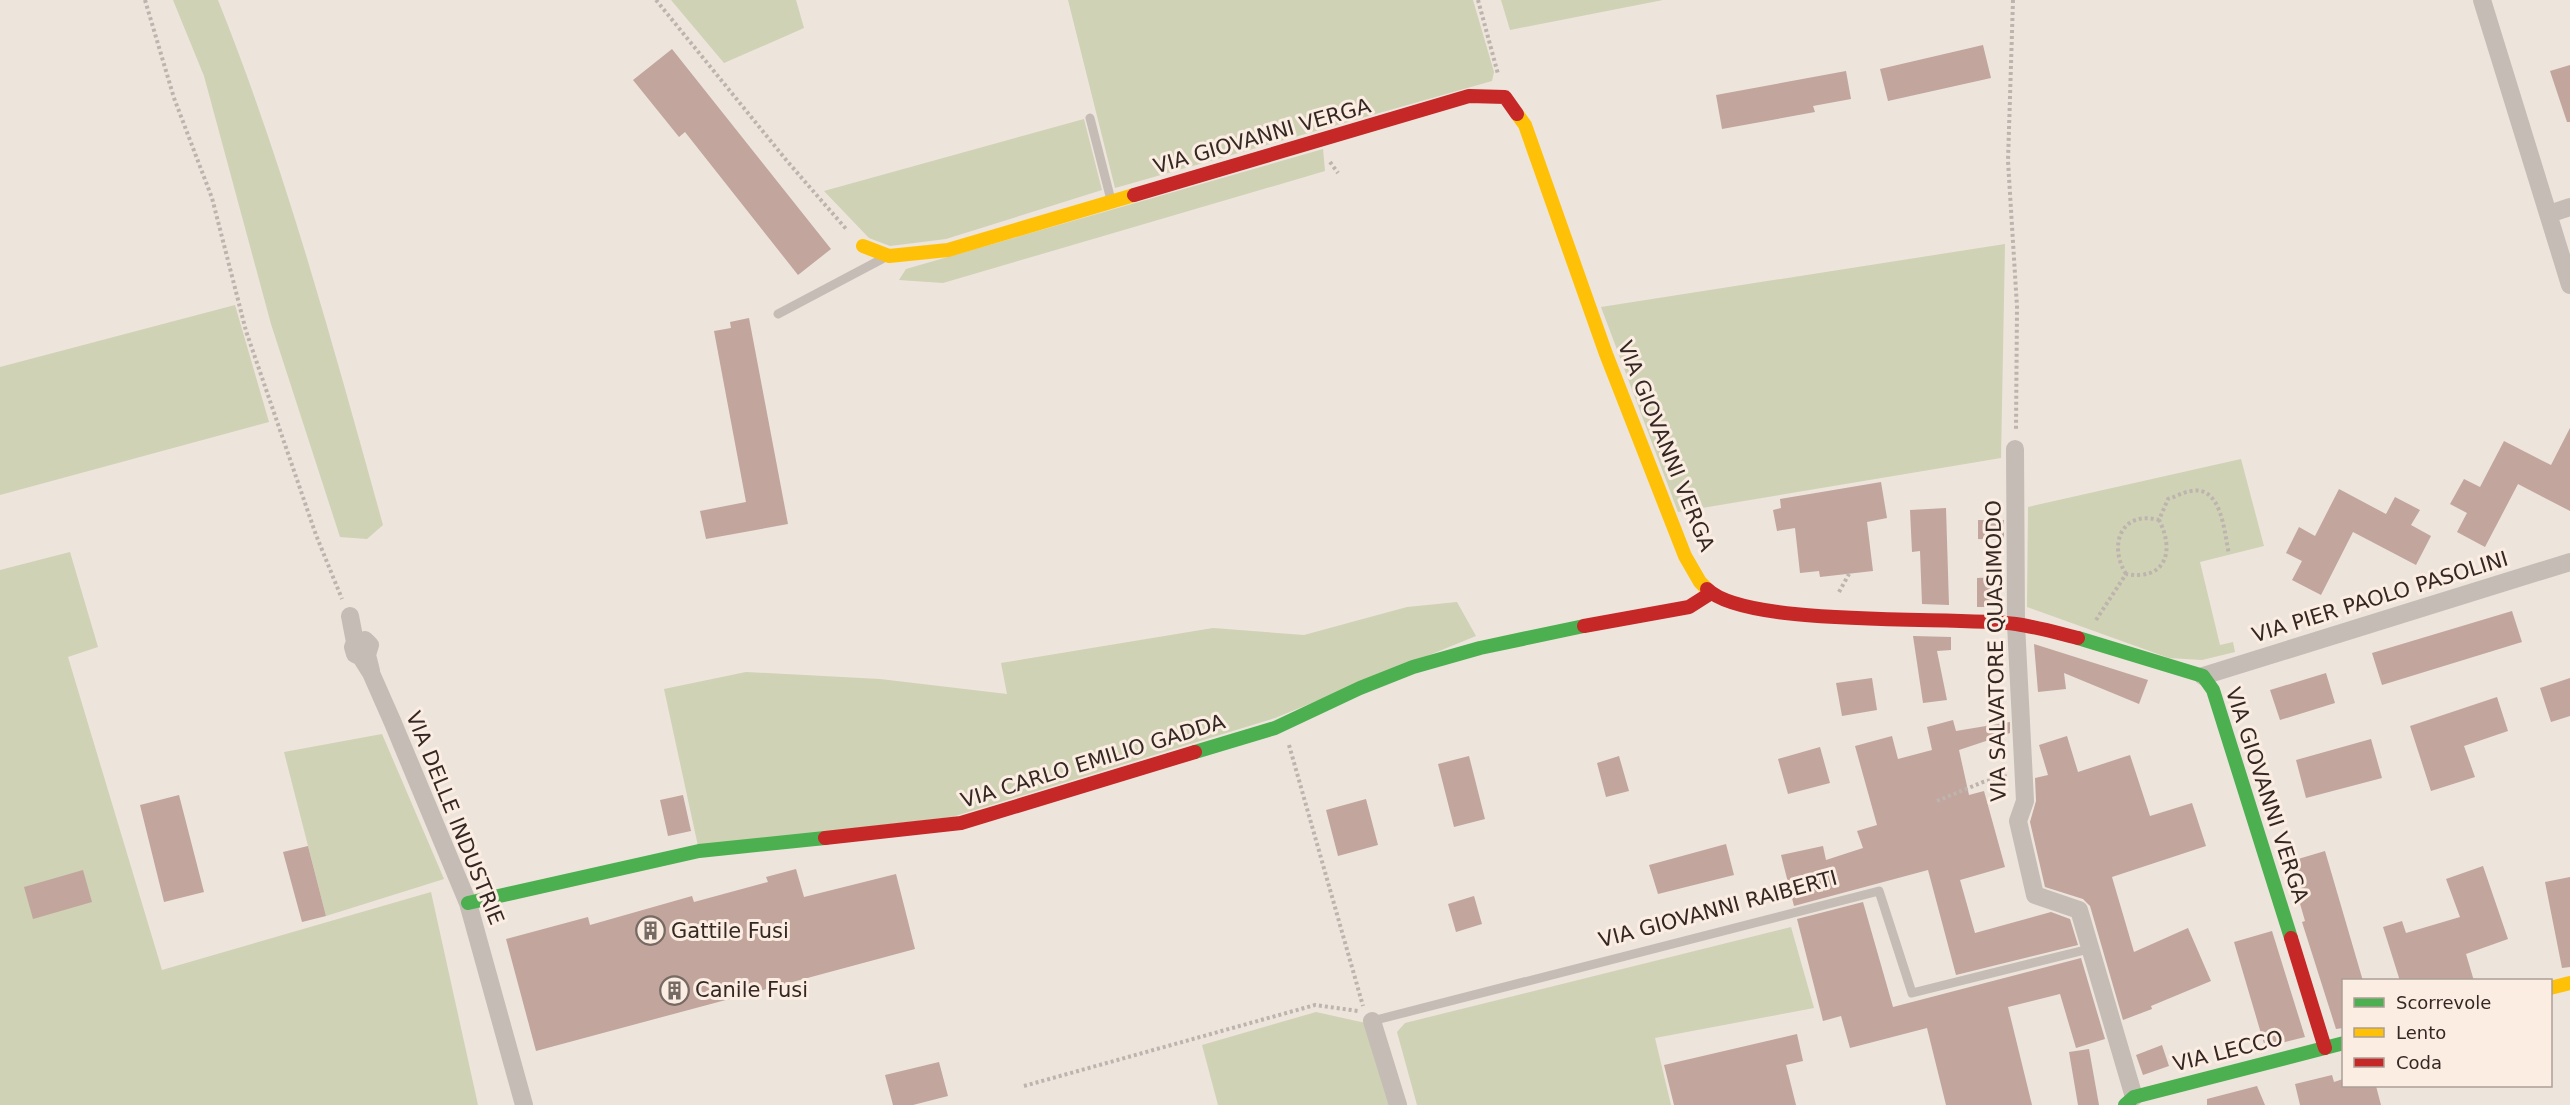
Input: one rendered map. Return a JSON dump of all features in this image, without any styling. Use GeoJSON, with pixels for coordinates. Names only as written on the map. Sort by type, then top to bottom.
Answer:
{"type":"FeatureCollection","features":[{"type":"Feature","properties":{"kind":"street"},"geometry":{"type":"LineString","coordinates":[[2481,0],[2570,285]]}},
{"type":"Feature","properties":{"kind":"street","name":"VIA GIOVANNI VERGA"},"geometry":{"type":"LineString","coordinates":[[863,246],[889,256],[948,250],[1469,96],[1505,97],[1525,125],[1606,354],[1685,556],[1700,582],[1711,593],[1728,602],[1777,612],[2016,624],[2084,639],[2203,676],[2213,690],[2325,1048]]}},
{"type":"Feature","properties":{"kind":"street"},"geometry":{"type":"LineString","coordinates":[[2549,214],[2570,207]]}},
{"type":"Feature","properties":{"kind":"street","name":"VIA SALVATORE QUASIMODO"},"geometry":{"type":"LineString","coordinates":[[2015,449],[2016,624],[2025,801],[2018,821],[2035,895],[2079,910],[2130,1101]]}},
{"type":"Feature","properties":{"kind":"street","name":"VIA PIER PAOLO PASOLINI"},"geometry":{"type":"LineString","coordinates":[[2203,676],[2570,562]]}},
{"type":"Feature","properties":{"kind":"street","name":"VIA CARLO EMILIO GADDA"},"geometry":{"type":"LineString","coordinates":[[468,903],[699,852],[961,824],[1284,724],[1315,707],[1413,667],[1484,647],[1689,607],[1711,593]]}},
{"type":"Feature","properties":{"kind":"street","name":"VIA DELLE INDUSTRIE"},"geometry":{"type":"LineString","coordinates":[[360,644],[468,903],[524,1105]]}},
{"type":"Feature","properties":{"kind":"street"},"geometry":{"type":"LineString","coordinates":[[2552,988],[2570,983]]}},
{"type":"Feature","properties":{"kind":"street"},"geometry":{"type":"LineString","coordinates":[[1369,1017],[1398,1105]]}},
{"type":"Feature","properties":{"kind":"street","name":"VIA LECCO"},"geometry":{"type":"LineString","coordinates":[[2130,1101],[2342,1043]]}},
{"type":"Feature","properties":{"kind":"lane"},"geometry":{"type":"LineString","coordinates":[[1090,118],[1112,202]]}},
{"type":"Feature","properties":{"kind":"lane"},"geometry":{"type":"LineString","coordinates":[[778,314],[889,256]]}},
{"type":"Feature","properties":{"kind":"lane","name":"VIA GIOVANNI RAIBERTI"},"geometry":{"type":"LineString","coordinates":[[1369,1017],[1879,891],[1912,993],[2089,949]]}},
{"type":"Feature","properties":{"kind":"path"},"geometry":{"type":"LineString","coordinates":[[145,0],[174,98],[212,198],[246,331],[316,535],[360,644]]}},
{"type":"Feature","properties":{"kind":"path"},"geometry":{"type":"LineString","coordinates":[[656,0],[834,218],[863,246]]}},
{"type":"Feature","properties":{"kind":"path"},"geometry":{"type":"LineString","coordinates":[[1478,0],[1505,97]]}},
{"type":"Feature","properties":{"kind":"path"},"geometry":{"type":"LineString","coordinates":[[2013,0],[2008,161],[2017,307],[2015,449]]}},
{"type":"Feature","properties":{"kind":"path"},"geometry":{"type":"LineString","coordinates":[[2126,574],[2145,575],[2164,561],[2168,544],[2159,520],[2168,499],[2192,490],[2207,492],[2216,500],[2229,554]]}},
{"type":"Feature","properties":{"kind":"path"},"geometry":{"type":"LineString","coordinates":[[2126,574],[2117,554],[2121,533],[2126,525],[2136,519],[2147,517],[2159,520]]}},
{"type":"Feature","properties":{"kind":"path"},"geometry":{"type":"LineString","coordinates":[[2084,639],[2126,574]]}},
{"type":"Feature","properties":{"kind":"path"},"geometry":{"type":"LineString","coordinates":[[1024,1086],[1315,1005],[1369,1017],[1284,724]]}},
{"type":"Feature","properties":{"kind":"path"},"geometry":{"type":"LineString","coordinates":[[1937,801],[1983,782],[2024,772]]}},
{"type":"Feature","properties":{"kind":"green space"},"geometry":{"type":"Polygon","coordinates":[[[173,0],[218,0],[243,64],[308,260],[383,525],[367,539],[340,537],[271,324],[204,76],[173,0]]]}},
{"type":"Feature","properties":{"kind":"green space"},"geometry":{"type":"Polygon","coordinates":[[[671,0],[796,0],[804,28],[724,63],[671,0]]]}},
{"type":"Feature","properties":{"kind":"green space"},"geometry":{"type":"Polygon","coordinates":[[[1068,0],[1473,0],[1494,72],[1492,81],[1115,188],[1068,0]]]}},
{"type":"Feature","properties":{"kind":"green space"},"geometry":{"type":"Polygon","coordinates":[[[1501,0],[1663,0],[1510,30],[1501,0]]]}},
{"type":"Feature","properties":{"kind":"green space"},"geometry":{"type":"Polygon","coordinates":[[[1084,119],[1102,190],[946,239],[890,246],[869,238],[824,191],[1084,119]]]}},
{"type":"Feature","properties":{"kind":"green space"},"geometry":{"type":"Polygon","coordinates":[[[1323,149],[1325,171],[943,283],[899,280],[906,269],[1323,149]]]}},
{"type":"Feature","properties":{"kind":"green space"},"geometry":{"type":"Polygon","coordinates":[[[2005,244],[2001,458],[1678,512],[1601,307],[2005,244]]]}},
{"type":"Feature","properties":{"kind":"green space"},"geometry":{"type":"Polygon","coordinates":[[[235,305],[269,422],[0,495],[0,367],[235,305]]]}},
{"type":"Feature","properties":{"kind":"green space"},"geometry":{"type":"Polygon","coordinates":[[[2241,459],[2264,546],[2200,562],[2220,645],[2233,642],[2235,652],[2202,660],[2169,658],[2027,607],[2028,507],[2241,459]]]}},
{"type":"Feature","properties":{"kind":"green space"},"geometry":{"type":"Polygon","coordinates":[[[70,552],[98,647],[68,657],[162,970],[431,892],[478,1105],[0,1105],[0,570],[70,552]]]}},
{"type":"Feature","properties":{"kind":"green space"},"geometry":{"type":"Polygon","coordinates":[[[1457,602],[1476,636],[1275,718],[952,817],[698,846],[664,689],[746,672],[880,679],[1007,694],[1001,663],[1213,628],[1304,635],[1407,607],[1457,602]]]}},
{"type":"Feature","properties":{"kind":"green space"},"geometry":{"type":"Polygon","coordinates":[[[382,734],[444,879],[326,916],[284,752],[382,734]]]}},
{"type":"Feature","properties":{"kind":"green space"},"geometry":{"type":"Polygon","coordinates":[[[1791,927],[1814,1008],[1655,1038],[1671,1105],[1417,1105],[1397,1032],[1405,1023],[1791,927]]]}},
{"type":"Feature","properties":{"kind":"green space"},"geometry":{"type":"Polygon","coordinates":[[[1316,1012],[1379,1026],[1400,1105],[1218,1105],[1202,1045],[1316,1012]]]}},
{"type":"Feature","properties":{"kind":"building"},"geometry":{"type":"Polygon","coordinates":[[[1983,45],[1991,78],[1888,101],[1880,69],[1983,45]]]}},
{"type":"Feature","properties":{"kind":"building"},"geometry":{"type":"Polygon","coordinates":[[[672,49],[831,249],[798,275],[685,132],[679,137],[633,80],[672,49]]]}},
{"type":"Feature","properties":{"kind":"building"},"geometry":{"type":"Polygon","coordinates":[[[2570,65],[2570,122],[2567,122],[2550,71],[2570,65]]]}},
{"type":"Feature","properties":{"kind":"building"},"geometry":{"type":"Polygon","coordinates":[[[1846,71],[1851,99],[1813,106],[1815,112],[1722,129],[1716,95],[1846,71]]]}},
{"type":"Feature","properties":{"kind":"building"},"geometry":{"type":"Polygon","coordinates":[[[749,318],[788,524],[706,539],[700,511],[746,502],[714,331],[731,328],[730,322],[749,318]]]}},
{"type":"Feature","properties":{"kind":"building"},"geometry":{"type":"Polygon","coordinates":[[[2570,428],[2570,511],[2518,484],[2485,547],[2457,532],[2467,513],[2450,504],[2464,479],[2480,487],[2504,441],[2551,465],[2570,428]]]}},
{"type":"Feature","properties":{"kind":"building"},"geometry":{"type":"Polygon","coordinates":[[[1881,482],[1887,518],[1867,522],[1873,571],[1820,577],[1819,571],[1800,573],[1795,528],[1777,531],[1773,510],[1781,508],[1780,499],[1881,482]]]}},
{"type":"Feature","properties":{"kind":"building"},"geometry":{"type":"Polygon","coordinates":[[[2339,489],[2386,514],[2395,497],[2420,510],[2411,525],[2431,536],[2416,565],[2353,532],[2321,595],[2292,580],[2302,561],[2286,553],[2299,527],[2315,536],[2339,489]]]}},
{"type":"Feature","properties":{"kind":"building"},"geometry":{"type":"Polygon","coordinates":[[[1946,508],[1949,605],[1922,604],[1920,551],[1912,552],[1910,510],[1946,508]]]}},
{"type":"Feature","properties":{"kind":"building"},"geometry":{"type":"Polygon","coordinates":[[[1978,520],[2004,520],[2004,540],[1978,539],[1978,520]]]}},
{"type":"Feature","properties":{"kind":"building"},"geometry":{"type":"Polygon","coordinates":[[[1998,577],[1999,607],[1977,607],[1977,578],[1998,577]]]}},
{"type":"Feature","properties":{"kind":"building"},"geometry":{"type":"Polygon","coordinates":[[[2512,611],[2522,642],[2382,685],[2372,653],[2512,611]]]}},
{"type":"Feature","properties":{"kind":"building"},"geometry":{"type":"Polygon","coordinates":[[[1913,636],[1951,637],[1951,650],[1937,651],[1947,700],[1923,703],[1913,636]]]}},
{"type":"Feature","properties":{"kind":"building"},"geometry":{"type":"Polygon","coordinates":[[[2034,644],[2148,680],[2139,704],[2064,673],[2066,689],[2038,692],[2034,644]]]}},
{"type":"Feature","properties":{"kind":"building"},"geometry":{"type":"Polygon","coordinates":[[[2326,673],[2335,703],[2280,720],[2270,690],[2326,673]]]}},
{"type":"Feature","properties":{"kind":"building"},"geometry":{"type":"Polygon","coordinates":[[[1872,678],[1877,710],[1842,716],[1836,683],[1872,678]]]}},
{"type":"Feature","properties":{"kind":"building"},"geometry":{"type":"Polygon","coordinates":[[[2570,678],[2570,716],[2551,722],[2540,688],[2570,678]]]}},
{"type":"Feature","properties":{"kind":"building"},"geometry":{"type":"Polygon","coordinates":[[[2497,697],[2508,731],[2464,746],[2475,777],[2431,791],[2410,726],[2497,697]]]}},
{"type":"Feature","properties":{"kind":"building"},"geometry":{"type":"Polygon","coordinates":[[[1953,720],[1956,731],[2010,722],[2010,733],[1959,750],[1969,795],[1984,791],[2005,867],[1960,880],[1975,933],[2051,912],[2070,919],[2078,945],[1956,975],[1928,870],[1794,906],[1781,855],[1823,846],[1826,860],[1863,848],[1857,831],[1877,825],[1855,746],[1892,736],[1898,759],[1932,750],[1927,727],[1953,720]]]}},
{"type":"Feature","properties":{"kind":"building"},"geometry":{"type":"Polygon","coordinates":[[[2067,736],[2078,772],[2130,755],[2150,816],[2192,803],[2206,846],[2112,877],[2134,952],[2188,928],[2211,981],[2123,1020],[2090,906],[2083,899],[2045,887],[2030,822],[2036,801],[2035,778],[2048,775],[2039,745],[2067,736]]]}},
{"type":"Feature","properties":{"kind":"building"},"geometry":{"type":"Polygon","coordinates":[[[2371,739],[2382,778],[2306,798],[2296,760],[2371,739]]]}},
{"type":"Feature","properties":{"kind":"building"},"geometry":{"type":"Polygon","coordinates":[[[1820,747],[1830,783],[1788,794],[1778,759],[1820,747]]]}},
{"type":"Feature","properties":{"kind":"building"},"geometry":{"type":"Polygon","coordinates":[[[1469,756],[1485,819],[1454,827],[1438,764],[1469,756]]]}},
{"type":"Feature","properties":{"kind":"building"},"geometry":{"type":"Polygon","coordinates":[[[1619,756],[1629,791],[1606,797],[1597,763],[1619,756]]]}},
{"type":"Feature","properties":{"kind":"building"},"geometry":{"type":"Polygon","coordinates":[[[179,795],[204,892],[164,902],[140,805],[179,795]]]}},
{"type":"Feature","properties":{"kind":"building"},"geometry":{"type":"Polygon","coordinates":[[[683,795],[691,831],[668,836],[660,800],[683,795]]]}},
{"type":"Feature","properties":{"kind":"building"},"geometry":{"type":"Polygon","coordinates":[[[1366,799],[1378,845],[1338,856],[1326,810],[1366,799]]]}},
{"type":"Feature","properties":{"kind":"building"},"geometry":{"type":"Polygon","coordinates":[[[1726,844],[1734,875],[1658,894],[1649,865],[1726,844]]]}},
{"type":"Feature","properties":{"kind":"building"},"geometry":{"type":"Polygon","coordinates":[[[308,846],[326,916],[302,922],[283,852],[308,846]]]}},
{"type":"Feature","properties":{"kind":"building"},"geometry":{"type":"Polygon","coordinates":[[[2325,851],[2362,979],[2342,979],[2342,1028],[2336,1029],[2302,922],[2305,921],[2288,862],[2325,851]]]}},
{"type":"Feature","properties":{"kind":"building"},"geometry":{"type":"Polygon","coordinates":[[[2483,866],[2508,939],[2466,954],[2473,979],[2399,979],[2383,927],[2402,921],[2406,933],[2460,917],[2446,879],[2483,866]]]}},
{"type":"Feature","properties":{"kind":"building"},"geometry":{"type":"Polygon","coordinates":[[[796,869],[804,897],[896,874],[915,949],[536,1051],[506,939],[588,917],[590,925],[692,896],[694,902],[768,882],[766,877],[796,869]]]}},
{"type":"Feature","properties":{"kind":"building"},"geometry":{"type":"Polygon","coordinates":[[[83,870],[92,902],[33,919],[24,887],[83,870]]]}},
{"type":"Feature","properties":{"kind":"building"},"geometry":{"type":"Polygon","coordinates":[[[2570,877],[2570,967],[2562,968],[2545,882],[2570,877]]]}},
{"type":"Feature","properties":{"kind":"building"},"geometry":{"type":"Polygon","coordinates":[[[1474,896],[1482,924],[1456,932],[1448,904],[1474,896]]]}},
{"type":"Feature","properties":{"kind":"building"},"geometry":{"type":"Polygon","coordinates":[[[1863,902],[1893,1007],[2081,958],[2105,1039],[2076,1048],[2060,994],[2008,1007],[2032,1105],[1946,1105],[1927,1028],[1850,1048],[1841,1016],[1823,1021],[1797,919],[1863,902]]]}},
{"type":"Feature","properties":{"kind":"building"},"geometry":{"type":"Polygon","coordinates":[[[2272,931],[2305,1037],[2265,1047],[2234,942],[2272,931]]]}},
{"type":"Feature","properties":{"kind":"building"},"geometry":{"type":"Polygon","coordinates":[[[1797,1034],[1803,1061],[1786,1065],[1796,1105],[1674,1105],[1664,1065],[1797,1034]]]}},
{"type":"Feature","properties":{"kind":"building"},"geometry":{"type":"Polygon","coordinates":[[[2162,1045],[2169,1066],[2143,1075],[2136,1055],[2162,1045]]]}},
{"type":"Feature","properties":{"kind":"building"},"geometry":{"type":"Polygon","coordinates":[[[2089,1049],[2099,1105],[2078,1105],[2069,1052],[2089,1049]]]}},
{"type":"Feature","properties":{"kind":"building"},"geometry":{"type":"Polygon","coordinates":[[[939,1062],[948,1096],[913,1105],[893,1105],[885,1075],[939,1062]]]}},
{"type":"Feature","properties":{"kind":"building"},"geometry":{"type":"Polygon","coordinates":[[[2332,1075],[2334,1082],[2342,1079],[2342,1087],[2376,1087],[2381,1105],[2300,1105],[2295,1084],[2332,1075]]]}},
{"type":"Feature","properties":{"kind":"building"},"geometry":{"type":"Polygon","coordinates":[[[2257,1086],[2265,1105],[2207,1105],[2207,1099],[2257,1086]]]}},
{"type":"Feature","properties":{"kind":"traffic: fast"},"geometry":{"type":"LineString","coordinates":[[1195,752],[1275,728],[1360,688],[1413,667],[1480,648],[1584,626]]}},
{"type":"Feature","properties":{"kind":"traffic: fast"},"geometry":{"type":"LineString","coordinates":[[2078,638],[2203,676],[2213,690],[2291,938]]}},
{"type":"Feature","properties":{"kind":"traffic: fast"},"geometry":{"type":"LineString","coordinates":[[468,903],[699,851],[825,838]]}},
{"type":"Feature","properties":{"kind":"traffic: fast"},"geometry":{"type":"LineString","coordinates":[[2125,1105],[2134,1097],[2342,1044]]}},
{"type":"Feature","properties":{"kind":"traffic: slow"},"geometry":{"type":"LineString","coordinates":[[1517,114],[1525,125],[1606,354],[1685,556],[1700,582],[1707,589]]}},
{"type":"Feature","properties":{"kind":"traffic: slow"},"geometry":{"type":"LineString","coordinates":[[863,246],[889,256],[948,250],[1134,195]]}},
{"type":"Feature","properties":{"kind":"traffic: slow"},"geometry":{"type":"LineString","coordinates":[[2552,988],[2570,983]]}},
{"type":"Feature","properties":{"kind":"traffic: jam"},"geometry":{"type":"LineString","coordinates":[[1134,195],[1469,96],[1505,97],[1517,114]]}},
{"type":"Feature","properties":{"kind":"traffic: jam"},"geometry":{"type":"LineString","coordinates":[[1707,589],[1729,601],[1763,610],[1852,618],[2016,624],[2078,638]]}},
{"type":"Feature","properties":{"kind":"traffic: jam"},"geometry":{"type":"LineString","coordinates":[[1584,626],[1689,607],[1711,593]]}},
{"type":"Feature","properties":{"kind":"traffic: jam"},"geometry":{"type":"LineString","coordinates":[[825,838],[961,823],[1195,752]]}},
{"type":"Feature","properties":{"kind":"traffic: jam"},"geometry":{"type":"LineString","coordinates":[[2291,938],[2325,1048]]}},
{"type":"Feature","properties":{"kind":"place","name":"Gattile Fusi"},"geometry":{"type":"Point","coordinates":[650,931]}},
{"type":"Feature","properties":{"kind":"place","name":"Canile Fusi"},"geometry":{"type":"Point","coordinates":[674,990]}}]}
